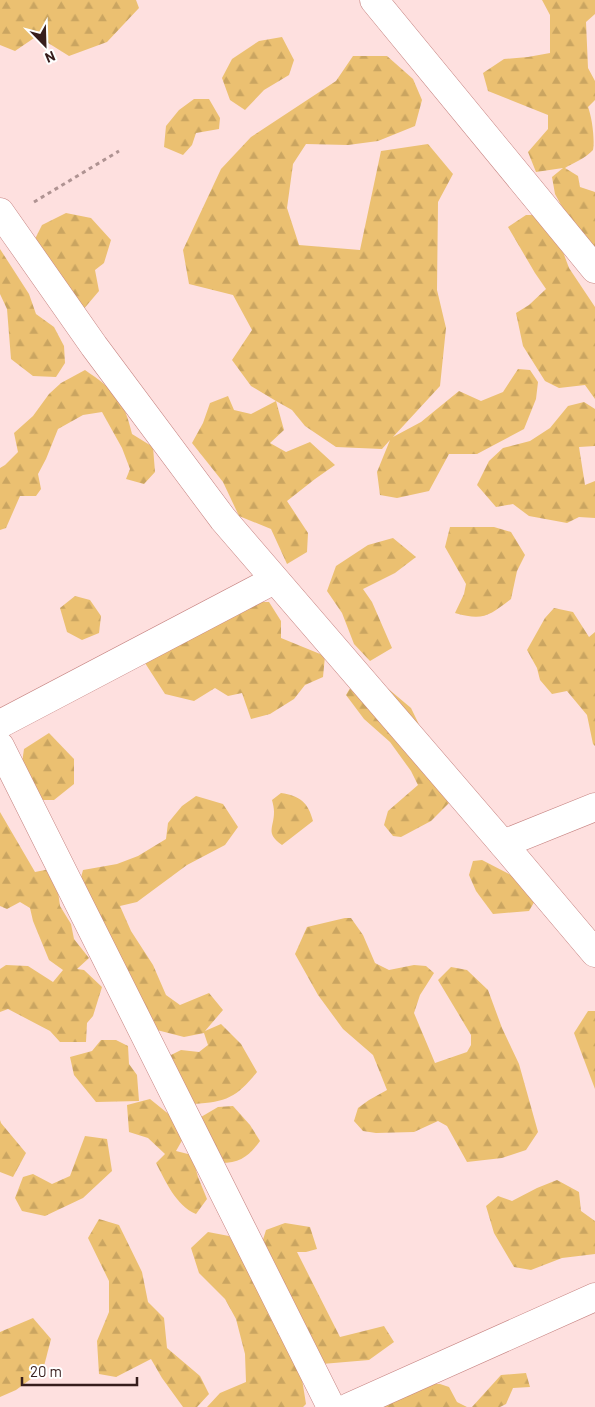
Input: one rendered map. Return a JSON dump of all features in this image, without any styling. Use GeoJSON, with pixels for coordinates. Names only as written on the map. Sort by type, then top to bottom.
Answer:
{"type":"FeatureCollection","features":[{"type":"Feature","properties":{"kind":"street"},"geometry":{"type":"LineString","coordinates":[[374,0],[595,269]]}},
{"type":"Feature","properties":{"kind":"street"},"geometry":{"type":"LineString","coordinates":[[2,217],[94,346],[223,519],[595,953]]}},
{"type":"Feature","properties":{"kind":"street"},"geometry":{"type":"LineString","coordinates":[[0,724],[274,580]]}},
{"type":"Feature","properties":{"kind":"street"},"geometry":{"type":"LineString","coordinates":[[0,746],[331,1407]]}},
{"type":"Feature","properties":{"kind":"street"},"geometry":{"type":"LineString","coordinates":[[503,844],[595,808]]}},
{"type":"Feature","properties":{"kind":"street"},"geometry":{"type":"LineString","coordinates":[[349,1407],[595,1297]]}},
{"type":"Feature","properties":{"kind":"path"},"geometry":{"type":"LineString","coordinates":[[2,217],[119,151]]}},
{"type":"Feature","properties":{"kind":"green space"},"geometry":{"type":"Polygon","coordinates":[[[0,0],[136,0],[139,8],[107,42],[69,56],[37,36],[15,51],[0,45],[0,0]]]}},
{"type":"Feature","properties":{"kind":"green space"},"geometry":{"type":"Polygon","coordinates":[[[542,0],[595,0],[595,14],[586,22],[588,68],[595,81],[595,100],[588,107],[593,128],[593,150],[565,168],[578,176],[580,187],[595,192],[595,254],[566,214],[555,194],[552,177],[563,168],[536,172],[528,152],[548,129],[548,115],[488,91],[483,73],[504,59],[550,53],[550,15],[542,0]]]}},
{"type":"Feature","properties":{"kind":"green space"},"geometry":{"type":"Polygon","coordinates":[[[282,37],[294,60],[289,75],[264,90],[245,110],[230,100],[222,78],[232,59],[259,41],[282,37]]]}},
{"type":"Feature","properties":{"kind":"green space"},"geometry":{"type":"Polygon","coordinates":[[[353,56],[387,56],[413,79],[422,100],[415,126],[378,141],[348,145],[306,144],[293,164],[287,208],[299,245],[360,250],[381,151],[428,144],[453,174],[438,202],[437,290],[446,328],[440,386],[393,437],[421,422],[459,391],[481,401],[503,392],[518,369],[530,370],[538,382],[536,399],[524,429],[477,454],[449,454],[429,491],[397,498],[380,495],[377,472],[390,440],[382,449],[336,447],[305,426],[292,410],[251,386],[232,360],[252,330],[233,295],[189,284],[183,250],[221,169],[251,137],[336,81],[353,56]]]}},
{"type":"Feature","properties":{"kind":"green space"},"geometry":{"type":"Polygon","coordinates":[[[194,99],[209,99],[220,118],[219,129],[196,133],[192,145],[183,155],[164,147],[166,126],[179,110],[194,99]]]}},
{"type":"Feature","properties":{"kind":"green space"},"geometry":{"type":"Polygon","coordinates":[[[66,213],[91,218],[111,240],[104,263],[95,270],[99,291],[82,311],[34,241],[42,225],[66,213]]]}},
{"type":"Feature","properties":{"kind":"green space"},"geometry":{"type":"Polygon","coordinates":[[[526,215],[539,215],[559,241],[569,268],[595,307],[595,399],[585,385],[559,388],[545,381],[523,346],[516,313],[529,305],[546,289],[508,227],[526,215]]]}},
{"type":"Feature","properties":{"kind":"green space"},"geometry":{"type":"Polygon","coordinates":[[[0,249],[29,294],[36,314],[54,327],[64,346],[65,363],[56,377],[33,376],[11,359],[7,309],[0,294],[0,249]]]}},
{"type":"Feature","properties":{"kind":"green space"},"geometry":{"type":"Polygon","coordinates":[[[85,370],[116,396],[125,412],[132,434],[153,447],[155,472],[144,484],[126,479],[130,469],[122,448],[102,412],[83,415],[58,429],[38,474],[41,489],[36,496],[20,496],[6,528],[0,530],[0,468],[18,452],[14,433],[33,416],[49,394],[61,383],[85,370]]]}},
{"type":"Feature","properties":{"kind":"green space"},"geometry":{"type":"Polygon","coordinates":[[[228,396],[234,410],[251,414],[276,401],[284,430],[270,443],[286,452],[310,442],[335,465],[287,501],[308,533],[307,552],[287,564],[271,529],[239,516],[223,482],[192,443],[203,423],[210,403],[228,396]]]}},
{"type":"Feature","properties":{"kind":"green space"},"geometry":{"type":"Polygon","coordinates":[[[584,402],[595,409],[595,446],[579,447],[585,485],[595,481],[595,518],[579,517],[567,523],[529,516],[513,504],[496,507],[477,485],[489,461],[503,448],[530,441],[550,428],[568,406],[584,402]]]}},
{"type":"Feature","properties":{"kind":"green space"},"geometry":{"type":"Polygon","coordinates":[[[450,527],[494,527],[511,532],[525,555],[517,571],[511,599],[491,613],[472,617],[455,613],[464,594],[466,584],[445,547],[450,527]]]}},
{"type":"Feature","properties":{"kind":"green space"},"geometry":{"type":"Polygon","coordinates":[[[393,538],[416,557],[395,573],[363,589],[372,602],[392,648],[370,661],[354,644],[342,613],[327,591],[336,566],[368,545],[393,538]]]}},
{"type":"Feature","properties":{"kind":"green space"},"geometry":{"type":"Polygon","coordinates":[[[75,596],[90,600],[101,616],[99,633],[82,640],[67,632],[60,608],[75,596]]]}},
{"type":"Feature","properties":{"kind":"green space"},"geometry":{"type":"Polygon","coordinates":[[[242,602],[269,602],[281,621],[281,638],[325,656],[323,677],[305,685],[294,699],[270,714],[251,719],[242,693],[228,696],[215,688],[194,701],[165,694],[145,663],[242,602]]]}},
{"type":"Feature","properties":{"kind":"green space"},"geometry":{"type":"Polygon","coordinates":[[[554,608],[573,612],[589,637],[595,632],[595,746],[587,715],[567,691],[552,694],[540,680],[537,668],[527,650],[545,618],[554,608]]]}},
{"type":"Feature","properties":{"kind":"green space"},"geometry":{"type":"Polygon","coordinates":[[[379,681],[411,708],[427,741],[447,775],[449,803],[431,821],[401,837],[393,836],[384,825],[388,811],[418,785],[411,771],[390,742],[364,719],[346,695],[352,685],[379,681]]]}},
{"type":"Feature","properties":{"kind":"green space"},"geometry":{"type":"Polygon","coordinates":[[[49,733],[74,759],[74,784],[54,800],[40,800],[21,770],[24,749],[49,733]]]}},
{"type":"Feature","properties":{"kind":"green space"},"geometry":{"type":"Polygon","coordinates":[[[281,793],[302,801],[309,809],[313,821],[282,845],[272,834],[274,808],[272,800],[281,793]]]}},
{"type":"Feature","properties":{"kind":"green space"},"geometry":{"type":"Polygon","coordinates":[[[196,796],[223,804],[238,827],[225,845],[187,865],[137,902],[120,906],[131,931],[153,965],[166,995],[180,1005],[209,993],[223,1010],[205,1031],[221,1024],[241,1044],[257,1072],[237,1093],[230,1097],[215,1102],[194,1104],[163,1059],[181,1050],[199,1052],[208,1045],[204,1033],[184,1037],[153,1029],[79,885],[83,870],[117,864],[138,856],[166,839],[168,823],[182,806],[196,796]]]}},
{"type":"Feature","properties":{"kind":"green space"},"geometry":{"type":"Polygon","coordinates":[[[0,812],[35,872],[50,869],[57,884],[60,906],[71,924],[74,939],[89,958],[77,969],[84,970],[102,987],[93,1016],[87,1023],[86,1042],[60,1042],[50,1031],[8,1009],[0,1012],[0,969],[6,965],[28,966],[53,982],[63,970],[49,960],[33,921],[30,908],[20,902],[7,909],[0,906],[0,812]]]}},
{"type":"Feature","properties":{"kind":"green space"},"geometry":{"type":"Polygon","coordinates":[[[482,860],[530,885],[536,899],[529,911],[493,914],[476,891],[469,875],[473,861],[482,860]]]}},
{"type":"Feature","properties":{"kind":"green space"},"geometry":{"type":"Polygon","coordinates":[[[351,918],[363,935],[375,963],[389,970],[414,965],[426,966],[434,973],[420,995],[414,1013],[435,1063],[467,1052],[471,1045],[471,1035],[438,980],[451,967],[467,970],[488,990],[502,1028],[519,1064],[538,1132],[526,1150],[502,1158],[467,1162],[447,1126],[438,1121],[414,1132],[376,1133],[363,1131],[354,1121],[358,1108],[387,1090],[373,1055],[343,1029],[318,995],[295,954],[307,927],[351,918]]]}},
{"type":"Feature","properties":{"kind":"green space"},"geometry":{"type":"Polygon","coordinates":[[[588,1011],[595,1011],[595,1089],[574,1033],[588,1011]]]}},
{"type":"Feature","properties":{"kind":"green space"},"geometry":{"type":"Polygon","coordinates":[[[101,1040],[116,1040],[128,1046],[129,1064],[137,1075],[139,1101],[96,1102],[74,1075],[70,1057],[92,1051],[101,1040]]]}},
{"type":"Feature","properties":{"kind":"green space"},"geometry":{"type":"Polygon","coordinates":[[[150,1099],[171,1116],[184,1137],[176,1151],[192,1155],[207,1199],[196,1214],[177,1199],[163,1177],[156,1163],[165,1154],[148,1138],[129,1132],[127,1105],[150,1099]]]}},
{"type":"Feature","properties":{"kind":"green space"},"geometry":{"type":"Polygon","coordinates":[[[233,1106],[250,1125],[260,1141],[243,1158],[234,1162],[221,1163],[201,1117],[218,1107],[233,1106]]]}},
{"type":"Feature","properties":{"kind":"green space"},"geometry":{"type":"Polygon","coordinates":[[[0,1120],[26,1153],[13,1177],[0,1172],[0,1120]]]}},
{"type":"Feature","properties":{"kind":"green space"},"geometry":{"type":"Polygon","coordinates":[[[85,1136],[107,1139],[112,1171],[83,1198],[45,1216],[22,1211],[15,1198],[23,1177],[33,1174],[52,1184],[70,1176],[85,1136]]]}},
{"type":"Feature","properties":{"kind":"green space"},"geometry":{"type":"Polygon","coordinates":[[[557,1180],[579,1192],[581,1211],[595,1221],[595,1254],[562,1258],[531,1270],[514,1267],[494,1233],[486,1206],[498,1196],[512,1201],[557,1180]]]}},
{"type":"Feature","properties":{"kind":"green space"},"geometry":{"type":"Polygon","coordinates":[[[99,1219],[119,1225],[142,1272],[148,1302],[164,1318],[167,1348],[200,1376],[209,1394],[197,1407],[183,1407],[151,1359],[116,1377],[99,1374],[97,1341],[109,1312],[109,1281],[88,1238],[99,1219]]]}},
{"type":"Feature","properties":{"kind":"green space"},"geometry":{"type":"Polygon","coordinates":[[[285,1223],[310,1227],[317,1249],[297,1252],[340,1337],[384,1326],[394,1342],[369,1360],[322,1364],[257,1259],[266,1230],[285,1223]]]}},
{"type":"Feature","properties":{"kind":"green space"},"geometry":{"type":"Polygon","coordinates":[[[208,1232],[229,1236],[252,1269],[302,1379],[306,1404],[303,1407],[207,1407],[220,1393],[246,1382],[245,1354],[236,1319],[225,1299],[199,1273],[191,1248],[208,1232]]]}},
{"type":"Feature","properties":{"kind":"green space"},"geometry":{"type":"Polygon","coordinates":[[[33,1318],[51,1339],[43,1370],[16,1390],[0,1397],[0,1332],[33,1318]]]}},
{"type":"Feature","properties":{"kind":"green space"},"geometry":{"type":"Polygon","coordinates":[[[526,1373],[530,1387],[513,1388],[506,1404],[500,1407],[472,1407],[501,1375],[526,1373]]]}},
{"type":"Feature","properties":{"kind":"green space"},"geometry":{"type":"Polygon","coordinates":[[[423,1384],[440,1384],[449,1387],[457,1402],[467,1407],[370,1407],[423,1384]]]}}]}
